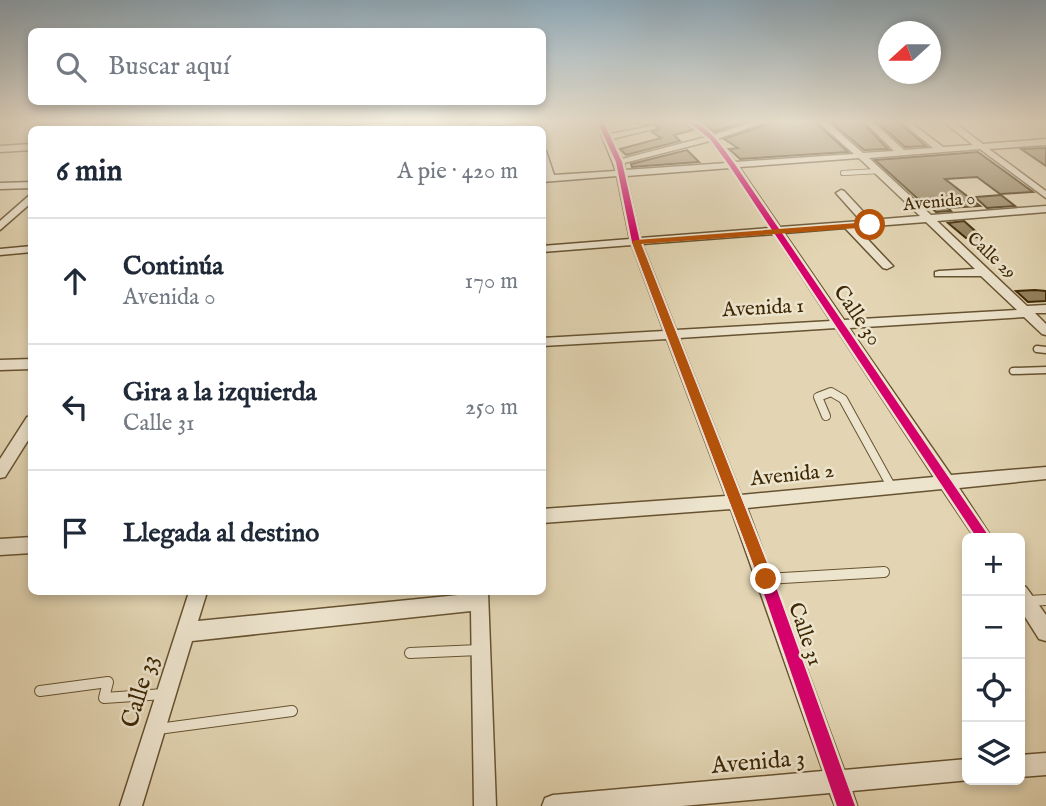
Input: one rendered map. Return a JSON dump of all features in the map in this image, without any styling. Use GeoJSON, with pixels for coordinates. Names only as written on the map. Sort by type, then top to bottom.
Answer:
{"type":"FeatureCollection","features":[{"type":"Feature","properties":{"kind":"street","name":"Calle 31"},"geometry":{"type":"LineString","coordinates":[[616,159],[636,242],[766,579],[846,806]]}},
{"type":"Feature","properties":{"kind":"street"},"geometry":{"type":"LineString","coordinates":[[620,168],[649,159]]}},
{"type":"Feature","properties":{"kind":"street","name":"Calle 30"},"geometry":{"type":"LineString","coordinates":[[729,159],[981,533]]}},
{"type":"Feature","properties":{"kind":"street"},"geometry":{"type":"LineString","coordinates":[[547,179],[620,168],[819,159]]}},
{"type":"Feature","properties":{"kind":"street","name":"Calle 29"},"geometry":{"type":"LineString","coordinates":[[864,159],[1046,331]]}},
{"type":"Feature","properties":{"kind":"street"},"geometry":{"type":"LineString","coordinates":[[997,159],[1046,195]]}},
{"type":"Feature","properties":{"kind":"street"},"geometry":{"type":"LineString","coordinates":[[0,186],[28,185]]}},
{"type":"Feature","properties":{"kind":"street"},"geometry":{"type":"LineString","coordinates":[[841,193],[870,225]]}},
{"type":"Feature","properties":{"kind":"street"},"geometry":{"type":"LineString","coordinates":[[0,228],[28,200]]}},
{"type":"Feature","properties":{"kind":"street","name":"Avenida 0"},"geometry":{"type":"LineString","coordinates":[[546,249],[1046,209]]}},
{"type":"Feature","properties":{"kind":"street"},"geometry":{"type":"LineString","coordinates":[[849,226],[887,266]]}},
{"type":"Feature","properties":{"kind":"street"},"geometry":{"type":"LineString","coordinates":[[0,252],[28,250]]}},
{"type":"Feature","properties":{"kind":"street"},"geometry":{"type":"LineString","coordinates":[[939,274],[985,272]]}},
{"type":"Feature","properties":{"kind":"street","name":"Avenida 1"},"geometry":{"type":"LineString","coordinates":[[546,342],[1046,309]]}},
{"type":"Feature","properties":{"kind":"street"},"geometry":{"type":"LineString","coordinates":[[0,365],[28,363]]}},
{"type":"Feature","properties":{"kind":"street"},"geometry":{"type":"LineString","coordinates":[[0,472],[26,437]]}},
{"type":"Feature","properties":{"kind":"street","name":"Avenida 2"},"geometry":{"type":"LineString","coordinates":[[546,516],[736,502],[1046,473]]}},
{"type":"Feature","properties":{"kind":"street"},"geometry":{"type":"LineString","coordinates":[[0,547],[28,545]]}},
{"type":"Feature","properties":{"kind":"street","name":"Calle 33"},"geometry":{"type":"LineString","coordinates":[[131,806],[197,595]]}},
{"type":"Feature","properties":{"kind":"street"},"geometry":{"type":"LineString","coordinates":[[185,632],[480,596],[485,806]]}},
{"type":"Feature","properties":{"kind":"street"},"geometry":{"type":"LineString","coordinates":[[1025,601],[1046,632]]}},
{"type":"Feature","properties":{"kind":"street"},"geometry":{"type":"LineString","coordinates":[[1025,766],[1046,764]]}},
{"type":"Feature","properties":{"kind":"street","name":"Avenida 3"},"geometry":{"type":"LineString","coordinates":[[553,806],[962,770]]}},
{"type":"Feature","properties":{"kind":"lane"},"geometry":{"type":"LineString","coordinates":[[843,173],[878,171]]}},
{"type":"Feature","properties":{"kind":"lane"},"geometry":{"type":"LineString","coordinates":[[1037,349],[1046,350]]}},
{"type":"Feature","properties":{"kind":"lane"},"geometry":{"type":"LineString","coordinates":[[1013,371],[1046,370]]}},
{"type":"Feature","properties":{"kind":"lane"},"geometry":{"type":"LineString","coordinates":[[826,416],[818,397],[823,393],[833,392],[843,399],[891,486]]}},
{"type":"Feature","properties":{"kind":"lane"},"geometry":{"type":"LineString","coordinates":[[766,579],[784,576],[854,577],[884,572]]}},
{"type":"Feature","properties":{"kind":"lane"},"geometry":{"type":"LineString","coordinates":[[1025,597],[1046,600]]}},
{"type":"Feature","properties":{"kind":"lane"},"geometry":{"type":"LineString","coordinates":[[410,653],[480,650]]}},
{"type":"Feature","properties":{"kind":"lane"},"geometry":{"type":"LineString","coordinates":[[40,691],[108,682],[104,698],[164,694]]}},
{"type":"Feature","properties":{"kind":"lane"},"geometry":{"type":"LineString","coordinates":[[154,730],[292,711]]}},
{"type":"Feature","properties":{"kind":"building"},"geometry":{"type":"Polygon","coordinates":[[[653,159],[696,159],[699,162],[632,167],[631,164],[653,159]]]}},
{"type":"Feature","properties":{"kind":"building"},"geometry":{"type":"Polygon","coordinates":[[[987,159],[1033,192],[1000,194],[977,177],[945,179],[980,206],[948,208],[951,211],[936,212],[875,160],[987,159]]]}},
{"type":"Feature","properties":{"kind":"building"},"geometry":{"type":"Polygon","coordinates":[[[1035,159],[1046,159],[1046,166],[1035,159]]]}},
{"type":"Feature","properties":{"kind":"building"},"geometry":{"type":"Polygon","coordinates":[[[1001,195],[1015,206],[987,208],[975,197],[1001,195]]]}},
{"type":"Feature","properties":{"kind":"building"},"geometry":{"type":"Polygon","coordinates":[[[964,221],[982,237],[966,238],[948,223],[964,221]]]}},
{"type":"Feature","properties":{"kind":"building"},"geometry":{"type":"Polygon","coordinates":[[[1016,291],[1046,291],[1046,301],[1028,302],[1016,291]]]}},
{"type":"Feature","properties":{"kind":"cycle path"},"geometry":{"type":"LineString","coordinates":[[617,159],[636,242],[766,579],[846,806]]}},
{"type":"Feature","properties":{"kind":"cycle path"},"geometry":{"type":"LineString","coordinates":[[728,159],[981,533]]}},
{"type":"Feature","properties":{"kind":"route"},"geometry":{"type":"LineString","coordinates":[[766,579],[636,242],[870,225]]}}]}
